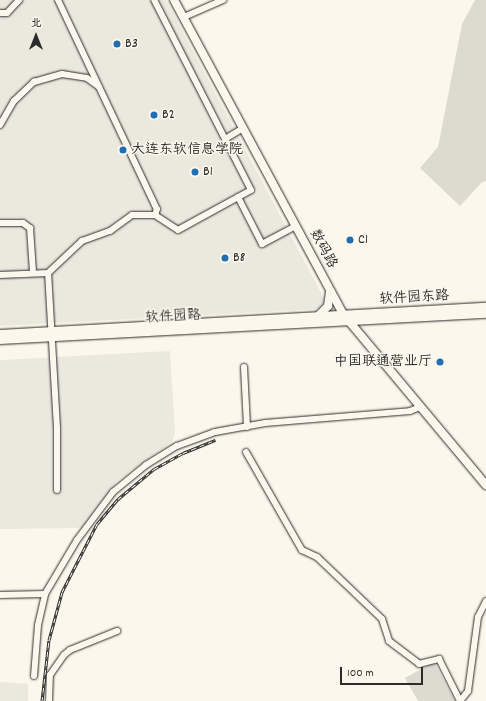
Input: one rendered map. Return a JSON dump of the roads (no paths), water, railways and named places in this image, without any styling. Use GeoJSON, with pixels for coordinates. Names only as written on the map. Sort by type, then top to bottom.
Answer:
{"type":"FeatureCollection","features":[{"type":"Feature","properties":{"kind":"main road","name":"数码路"},"geometry":{"type":"LineString","coordinates":[[174,0],[345,318],[486,485]]}},
{"type":"Feature","properties":{"kind":"main road"},"geometry":{"type":"LineString","coordinates":[[318,315],[328,306],[330,290]]}},
{"type":"Feature","properties":{"kind":"main road","name":"软件园东路"},"geometry":{"type":"LineString","coordinates":[[345,318],[486,307]]}},
{"type":"Feature","properties":{"kind":"main road","name":"软件园东路"},"geometry":{"type":"LineString","coordinates":[[345,318],[367,320],[486,314]]}},
{"type":"Feature","properties":{"kind":"main road","name":"软件园路"},"geometry":{"type":"LineString","coordinates":[[0,340],[50,334],[318,315],[345,318]]}},
{"type":"Feature","properties":{"kind":"main road","name":"软件园路"},"geometry":{"type":"LineString","coordinates":[[0,334],[50,334],[345,318]]}},
{"type":"Feature","properties":{"kind":"main road"},"geometry":{"type":"LineString","coordinates":[[362,338],[362,326],[367,320]]}},
{"type":"Feature","properties":{"kind":"street"},"geometry":{"type":"LineString","coordinates":[[0,13],[7,13],[19,0]]}},
{"type":"Feature","properties":{"kind":"street"},"geometry":{"type":"LineString","coordinates":[[58,0],[157,209],[155,215]]}},
{"type":"Feature","properties":{"kind":"street"},"geometry":{"type":"LineString","coordinates":[[0,275],[48,272],[82,242],[110,231],[132,215],[155,215],[178,230],[251,190],[154,0]]}},
{"type":"Feature","properties":{"kind":"street"},"geometry":{"type":"LineString","coordinates":[[184,17],[223,0]]}},
{"type":"Feature","properties":{"kind":"street"},"geometry":{"type":"LineString","coordinates":[[0,124],[14,101],[34,82],[62,74],[87,78],[100,87]]}},
{"type":"Feature","properties":{"kind":"street"},"geometry":{"type":"LineString","coordinates":[[225,139],[243,128]]}},
{"type":"Feature","properties":{"kind":"street"},"geometry":{"type":"LineString","coordinates":[[238,197],[262,244],[296,226]]}},
{"type":"Feature","properties":{"kind":"street"},"geometry":{"type":"LineString","coordinates":[[0,223],[23,223],[30,228],[33,272]]}},
{"type":"Feature","properties":{"kind":"street"},"geometry":{"type":"LineString","coordinates":[[48,272],[50,334],[57,428],[57,490]]}},
{"type":"Feature","properties":{"kind":"street"},"geometry":{"type":"LineString","coordinates":[[244,367],[247,427]]}},
{"type":"Feature","properties":{"kind":"street"},"geometry":{"type":"LineString","coordinates":[[34,676],[38,625],[45,594],[77,540],[113,492],[146,465],[177,446],[216,432],[247,427],[410,411],[420,408]]}},
{"type":"Feature","properties":{"kind":"street"},"geometry":{"type":"LineString","coordinates":[[246,452],[302,550],[317,557],[382,619],[389,641],[419,664],[439,659],[460,701],[468,691],[478,617],[486,601]]}},
{"type":"Feature","properties":{"kind":"street"},"geometry":{"type":"LineString","coordinates":[[0,595],[45,594]]}},
{"type":"Feature","properties":{"kind":"street"},"geometry":{"type":"LineString","coordinates":[[49,701],[50,675],[64,655],[70,650],[117,630]]}},
{"type":"Feature","properties":{"kind":"railway"},"geometry":{"type":"LineString","coordinates":[[42,701],[49,640],[62,592],[97,524],[118,499],[154,469],[183,453],[215,440]]}},
{"type":"Feature","properties":{"kind":"place","name":"B3"},"geometry":{"type":"Point","coordinates":[117,44]}},
{"type":"Feature","properties":{"kind":"place","name":"B2"},"geometry":{"type":"Point","coordinates":[154,115]}},
{"type":"Feature","properties":{"kind":"place","name":"大连东软信息学院"},"geometry":{"type":"Point","coordinates":[123,150]}},
{"type":"Feature","properties":{"kind":"place","name":"B1"},"geometry":{"type":"Point","coordinates":[195,172]}},
{"type":"Feature","properties":{"kind":"place","name":"C1"},"geometry":{"type":"Point","coordinates":[350,240]}},
{"type":"Feature","properties":{"kind":"place","name":"B8"},"geometry":{"type":"Point","coordinates":[225,258]}},
{"type":"Feature","properties":{"kind":"place","name":"中国联通营业厅"},"geometry":{"type":"Point","coordinates":[440,362]}}]}
